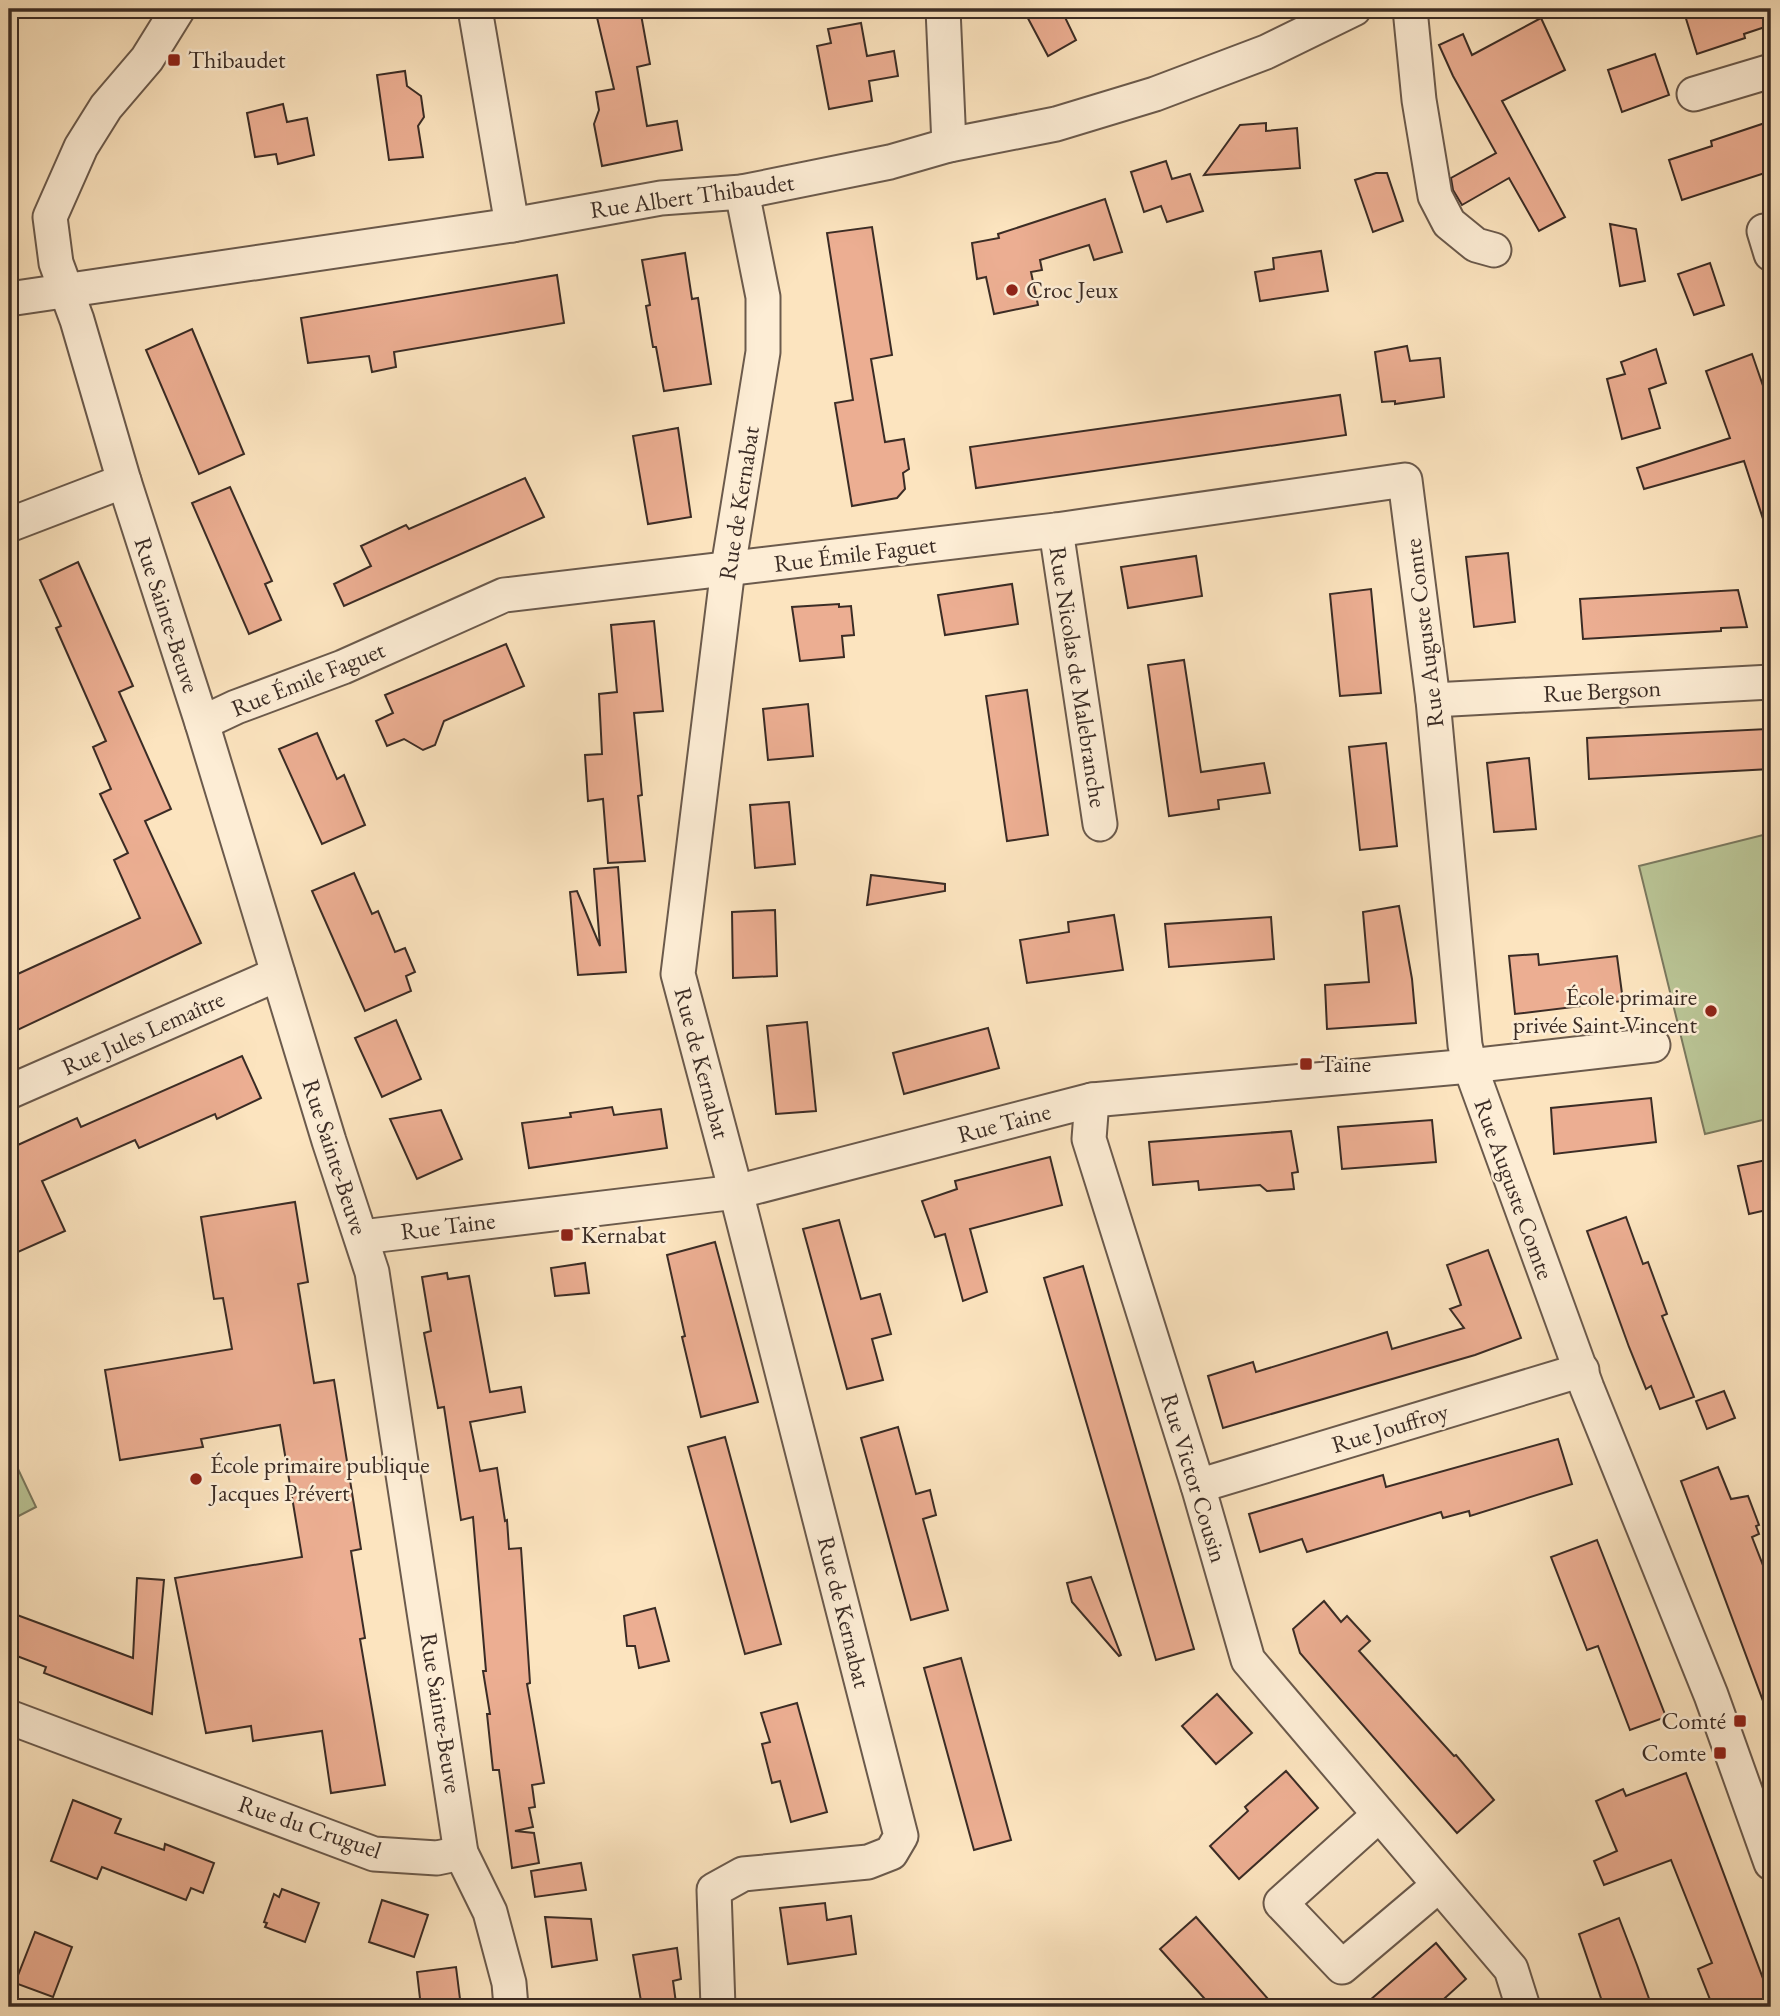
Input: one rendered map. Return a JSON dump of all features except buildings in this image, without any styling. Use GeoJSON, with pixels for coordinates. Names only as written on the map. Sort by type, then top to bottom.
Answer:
{"type":"FeatureCollection","features":[{"type":"Feature","properties":{"kind":"street","name":"Rue Sainte-Beuve"},"geometry":{"type":"LineString","coordinates":[[178,9],[147,59],[106,107],[81,147],[50,217],[56,263],[68,292],[124,481],[372,1272],[461,1853]]}},
{"type":"Feature","properties":{"kind":"street"},"geometry":{"type":"LineString","coordinates":[[475,9],[512,225]]}},
{"type":"Feature","properties":{"kind":"street"},"geometry":{"type":"LineString","coordinates":[[943,9],[949,145]]}},
{"type":"Feature","properties":{"kind":"street","name":"Rue Albert Thibaudet"},"geometry":{"type":"LineString","coordinates":[[9,299],[512,225],[662,198],[742,192],[890,162],[949,145],[1056,124],[1155,94],[1266,52],[1354,9]]}},
{"type":"Feature","properties":{"kind":"street"},"geometry":{"type":"LineString","coordinates":[[1410,9],[1419,100],[1435,196],[1449,223],[1476,245],[1494,250]]}},
{"type":"Feature","properties":{"kind":"street"},"geometry":{"type":"LineString","coordinates":[[1694,94],[1771,71]]}},
{"type":"Feature","properties":{"kind":"street","name":"Rue de Kernabat"},"geometry":{"type":"LineString","coordinates":[[718,2007],[713,1890],[743,1874],[868,1862],[891,1853],[901,1836],[678,974],[728,568],[763,352],[763,297],[742,192]]}},
{"type":"Feature","properties":{"kind":"street","name":"Rue Émile Faguet"},"geometry":{"type":"LineString","coordinates":[[202,723],[236,707],[343,667],[504,594],[1056,530],[1405,480]]}},
{"type":"Feature","properties":{"kind":"street","name":"Rue Auguste Comte"},"geometry":{"type":"LineString","coordinates":[[1405,480],[1433,700],[1464,1031],[1470,1066],[1582,1370],[1711,1695],[1771,1863]]}},
{"type":"Feature","properties":{"kind":"street"},"geometry":{"type":"LineString","coordinates":[[9,525],[124,481]]}},
{"type":"Feature","properties":{"kind":"street","name":"Rue Nicolas de Malebranche"},"geometry":{"type":"LineString","coordinates":[[1056,530],[1100,824]]}},
{"type":"Feature","properties":{"kind":"street","name":"Rue Bergson"},"geometry":{"type":"LineString","coordinates":[[1433,700],[1771,682]]}},
{"type":"Feature","properties":{"kind":"street","name":"Rue Jules Lemaître"},"geometry":{"type":"LineString","coordinates":[[9,1092],[278,974]]}},
{"type":"Feature","properties":{"kind":"street","name":"Rue Taine"},"geometry":{"type":"LineString","coordinates":[[362,1237],[736,1192],[1092,1100],[1470,1066],[1653,1045]]}},
{"type":"Feature","properties":{"kind":"street","name":"Rue Victor Cousin"},"geometry":{"type":"LineString","coordinates":[[1092,1100],[1089,1139],[1198,1486],[1248,1660],[1511,1969],[1523,2007]]}},
{"type":"Feature","properties":{"kind":"street","name":"Rue Jouffroy"},"geometry":{"type":"LineString","coordinates":[[1198,1486],[1582,1370]]}},
{"type":"Feature","properties":{"kind":"street","name":"Rue du Cruguel"},"geometry":{"type":"LineString","coordinates":[[9,1717],[374,1854],[437,1858],[461,1853]]}},
{"type":"Feature","properties":{"kind":"street"},"geometry":{"type":"LineString","coordinates":[[1380,1815],[1281,1903],[1342,1967],[1439,1885]]}},
{"type":"Feature","properties":{"kind":"street"},"geometry":{"type":"LineString","coordinates":[[461,1853],[490,1912],[509,1983],[511,2007]]}},
{"type":"Feature","properties":{"kind":"green space"},"geometry":{"type":"Polygon","coordinates":[[[1771,833],[1771,1118],[1705,1134],[1639,866],[1771,833]]]}},
{"type":"Feature","properties":{"kind":"green space"},"geometry":{"type":"Polygon","coordinates":[[[9,1450],[36,1507],[9,1521],[9,1450]]]}},
{"type":"Feature","properties":{"kind":"place","name":"Thibaudet"},"geometry":{"type":"Point","coordinates":[174,60]}},
{"type":"Feature","properties":{"kind":"place","name":"Croc Jeux"},"geometry":{"type":"Point","coordinates":[1012,290]}},
{"type":"Feature","properties":{"kind":"place","name":"École primaire privée Saint-Vincent"},"geometry":{"type":"Point","coordinates":[1711,1011]}},
{"type":"Feature","properties":{"kind":"place","name":"Taine"},"geometry":{"type":"Point","coordinates":[1306,1064]}},
{"type":"Feature","properties":{"kind":"place","name":"Kernabat"},"geometry":{"type":"Point","coordinates":[567,1235]}},
{"type":"Feature","properties":{"kind":"place","name":"École primaire publique Jacques Prévert"},"geometry":{"type":"Point","coordinates":[196,1479]}},
{"type":"Feature","properties":{"kind":"place","name":"Comté"},"geometry":{"type":"Point","coordinates":[1740,1721]}},
{"type":"Feature","properties":{"kind":"place","name":"Comte"},"geometry":{"type":"Point","coordinates":[1720,1753]}}]}
